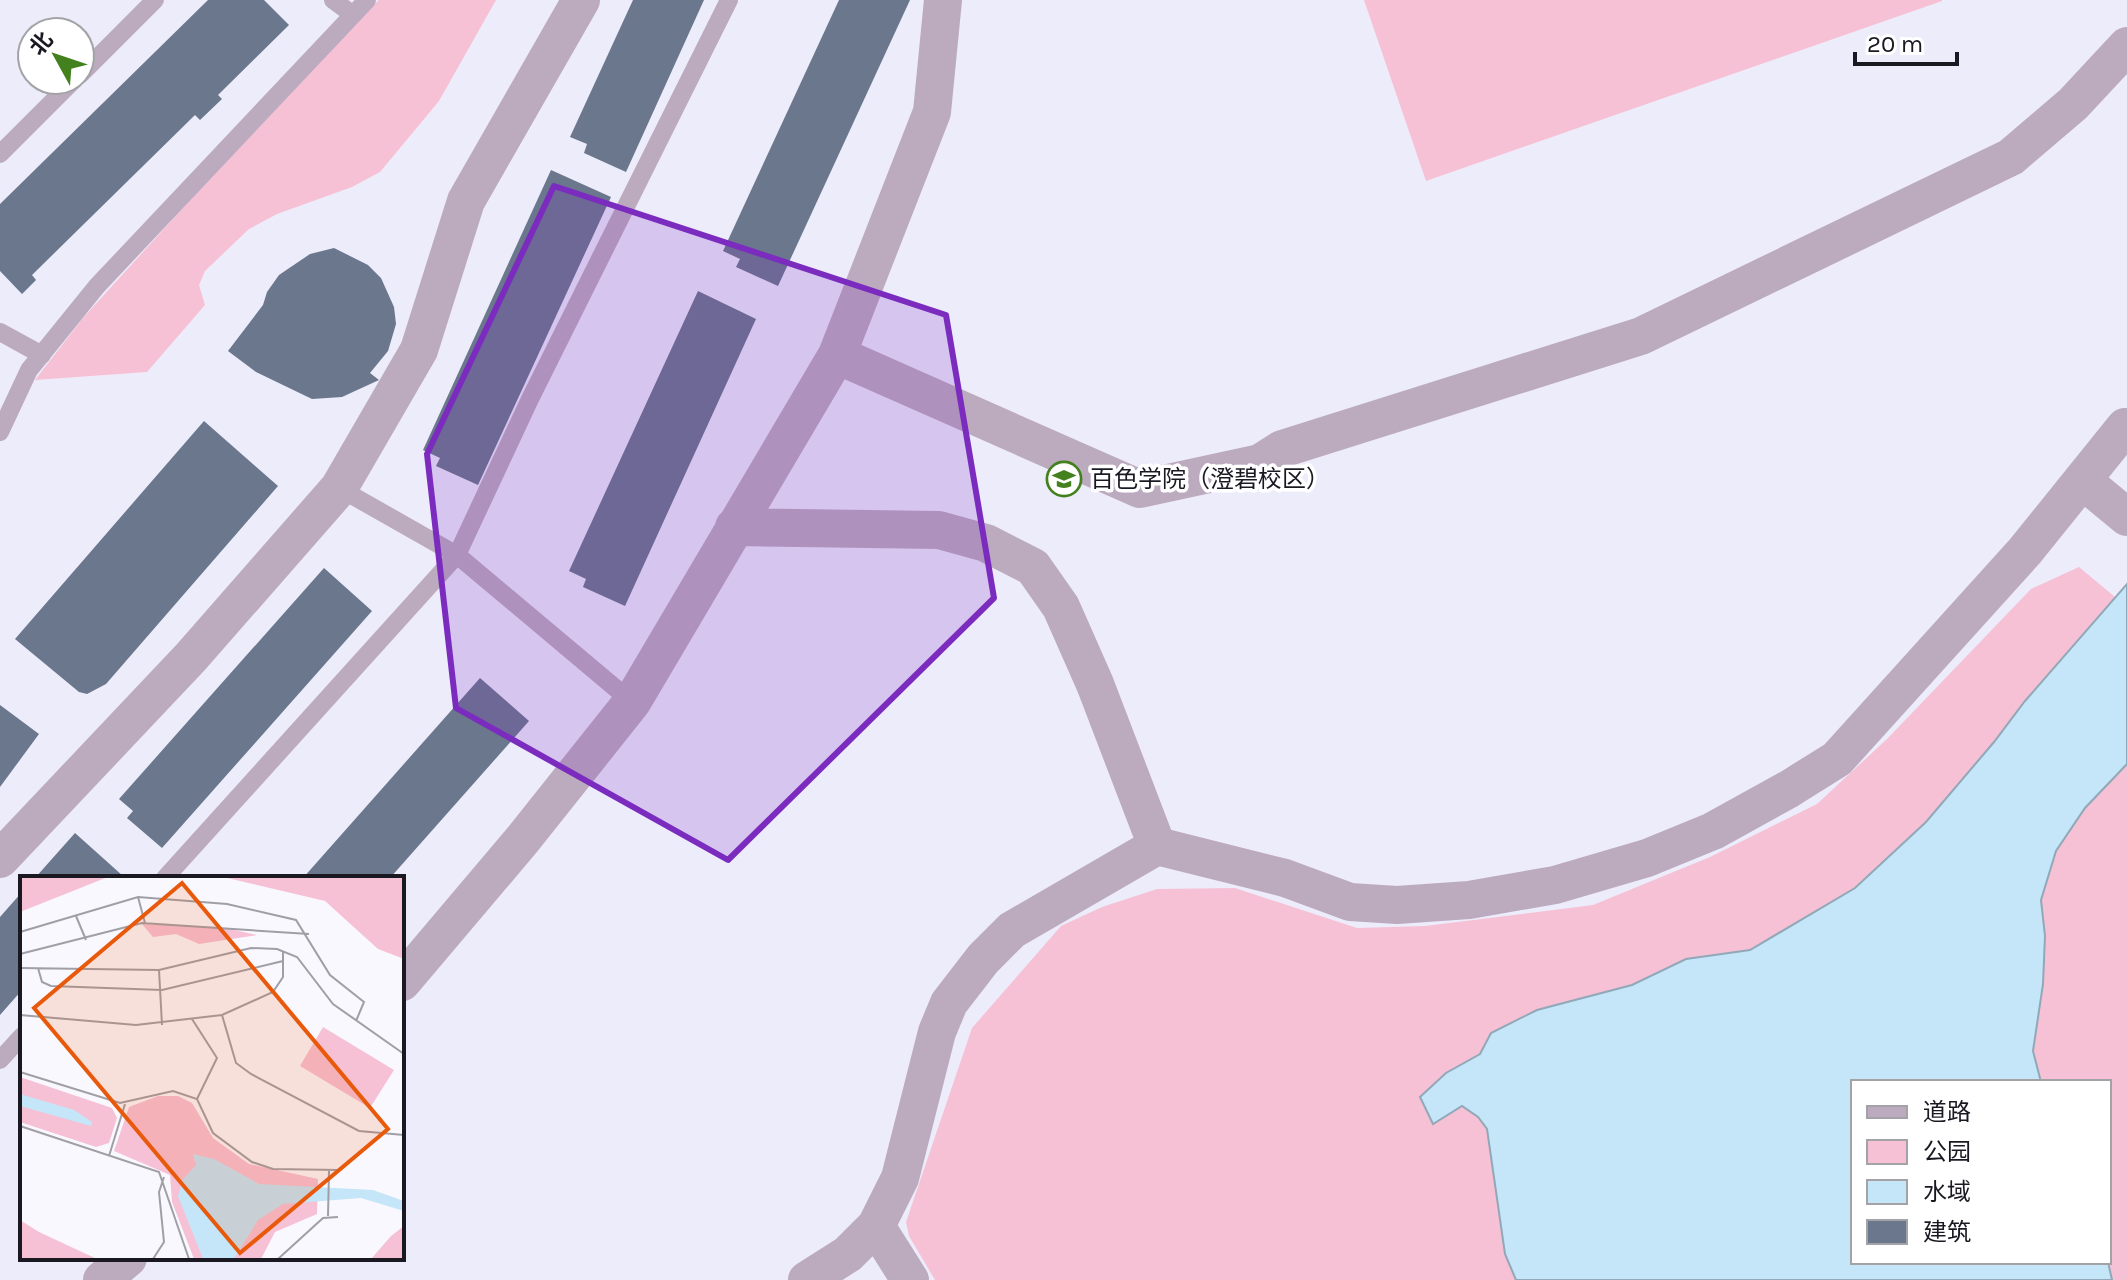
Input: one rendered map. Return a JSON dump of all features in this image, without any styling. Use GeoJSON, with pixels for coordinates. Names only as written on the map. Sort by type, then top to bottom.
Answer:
{"type":"FeatureCollection","features":[{"type":"Feature","properties":{"kind":"street"},"geometry":{"type":"LineString","coordinates":[[0,859],[191,657],[339,488],[419,350],[466,201],[581,0]]}},
{"type":"Feature","properties":{"kind":"street"},"geometry":{"type":"LineString","coordinates":[[404,980],[523,839],[632,702],[837,355],[932,112],[943,0]]}},
{"type":"Feature","properties":{"kind":"street"},"geometry":{"type":"LineString","coordinates":[[837,355],[1140,489],[1260,463],[1282,449],[1626,341],[1655,329],[2011,157],[2073,104],[2127,46]]}},
{"type":"Feature","properties":{"kind":"street"},"geometry":{"type":"LineString","coordinates":[[807,1280],[848,1254],[876,1226],[900,1178],[937,1032],[949,1003],[983,959],[1012,930],[1157,846],[1285,878],[1350,902],[1397,905],[1469,900],[1555,885],[1647,858],[1713,831],[1837,759],[2025,551],[2125,427]]}},
{"type":"Feature","properties":{"kind":"street"},"geometry":{"type":"LineString","coordinates":[[2082,480],[2127,517]]}},
{"type":"Feature","properties":{"kind":"street"},"geometry":{"type":"LineString","coordinates":[[734,527],[939,530],[986,543],[1033,567],[1061,607],[1095,684],[1157,846]]}},
{"type":"Feature","properties":{"kind":"street"},"geometry":{"type":"LineString","coordinates":[[876,1226],[910,1280]]}},
{"type":"Feature","properties":{"kind":"street"},"geometry":{"type":"LineString","coordinates":[[102,1280],[126,1260]]}},
{"type":"Feature","properties":{"kind":"lane"},"geometry":{"type":"LineString","coordinates":[[96,59],[155,0]]}},
{"type":"Feature","properties":{"kind":"lane"},"geometry":{"type":"LineString","coordinates":[[333,0],[352,14]]}},
{"type":"Feature","properties":{"kind":"lane"},"geometry":{"type":"LineString","coordinates":[[0,432],[29,370],[97,286],[367,0]]}},
{"type":"Feature","properties":{"kind":"lane"},"geometry":{"type":"LineString","coordinates":[[167,876],[457,555],[530,399],[729,0]]}},
{"type":"Feature","properties":{"kind":"lane"},"geometry":{"type":"LineString","coordinates":[[0,154],[58,96]]}},
{"type":"Feature","properties":{"kind":"lane"},"geometry":{"type":"LineString","coordinates":[[0,332],[42,355]]}},
{"type":"Feature","properties":{"kind":"lane"},"geometry":{"type":"LineString","coordinates":[[339,488],[457,555],[632,702]]}},
{"type":"Feature","properties":{"kind":"lane"},"geometry":{"type":"LineString","coordinates":[[0,1060],[20,1038]]}},
{"type":"Feature","properties":{"kind":"highlighted area"},"geometry":{"type":"Polygon","coordinates":[[[554,186],[946,315],[994,598],[728,860],[456,708],[427,454],[554,186]]]}},
{"type":"Feature","properties":{"kind":"shaded area","name":"百色学院（澄碧校区）"},"geometry":{"type":"Polygon","coordinates":[[[0,0],[2127,0],[2127,1280],[0,1280],[0,0]]]}},
{"type":"Feature","properties":{"kind":"green space"},"geometry":{"type":"Polygon","coordinates":[[[379,0],[496,0],[439,101],[380,172],[352,187],[277,214],[249,229],[205,271],[199,285],[205,305],[147,372],[35,380],[83,318],[340,35],[379,0]]]}},
{"type":"Feature","properties":{"kind":"green space"},"geometry":{"type":"Polygon","coordinates":[[[1364,0],[1942,0],[1942,1],[1426,181],[1364,0]]]}},
{"type":"Feature","properties":{"kind":"green space"},"geometry":{"type":"Polygon","coordinates":[[[2079,567],[2127,607],[2127,1280],[935,1280],[909,1236],[906,1222],[972,1028],[1061,926],[1102,907],[1157,889],[1235,888],[1357,928],[1425,926],[1593,905],[1710,857],[1817,804],[1887,739],[2031,589],[2079,567]]]}},
{"type":"Feature","properties":{"kind":"water"},"geometry":{"type":"Polygon","coordinates":[[[2127,584],[2127,764],[2085,808],[2056,851],[2041,900],[2045,936],[2043,984],[2033,1051],[2040,1080],[1851,1080],[1851,1264],[2108,1264],[2112,1280],[1516,1280],[1505,1254],[1487,1129],[1478,1117],[1462,1106],[1433,1124],[1420,1097],[1446,1073],[1480,1054],[1491,1033],[1537,1010],[1632,985],[1686,959],[1750,950],[1855,888],[1926,822],[2025,701],[2127,584]]]}},
{"type":"Feature","properties":{"kind":"building"},"geometry":{"type":"Polygon","coordinates":[[[208,0],[264,0],[289,25],[218,95],[222,99],[200,120],[195,115],[32,275],[36,280],[22,294],[0,271],[0,204],[208,0]]]}},
{"type":"Feature","properties":{"kind":"building"},"geometry":{"type":"Polygon","coordinates":[[[633,0],[704,0],[626,172],[584,153],[587,144],[570,137],[633,0]]]}},
{"type":"Feature","properties":{"kind":"building"},"geometry":{"type":"Polygon","coordinates":[[[839,0],[910,0],[778,286],[736,267],[740,259],[723,251],[839,0]]]}},
{"type":"Feature","properties":{"kind":"building"},"geometry":{"type":"Polygon","coordinates":[[[551,170],[611,197],[478,485],[436,466],[440,458],[423,450],[551,170]]]}},
{"type":"Feature","properties":{"kind":"building"},"geometry":{"type":"Polygon","coordinates":[[[334,248],[368,265],[381,278],[394,307],[396,324],[388,351],[370,373],[379,380],[342,397],[312,399],[256,372],[228,351],[263,305],[267,292],[279,275],[310,254],[334,248]]]}},
{"type":"Feature","properties":{"kind":"building"},"geometry":{"type":"Polygon","coordinates":[[[698,291],[756,319],[625,606],[583,587],[586,579],[569,571],[698,291]]]}},
{"type":"Feature","properties":{"kind":"building"},"geometry":{"type":"Polygon","coordinates":[[[204,421],[278,486],[106,684],[87,694],[79,692],[15,639],[204,421]]]}},
{"type":"Feature","properties":{"kind":"building"},"geometry":{"type":"Polygon","coordinates":[[[324,568],[372,611],[162,848],[127,818],[133,811],[119,799],[324,568]]]}},
{"type":"Feature","properties":{"kind":"building"},"geometry":{"type":"Polygon","coordinates":[[[480,678],[529,721],[392,876],[305,876],[480,678]]]}},
{"type":"Feature","properties":{"kind":"building"},"geometry":{"type":"Polygon","coordinates":[[[0,705],[39,734],[0,787],[0,705]]]}},
{"type":"Feature","properties":{"kind":"building"},"geometry":{"type":"Polygon","coordinates":[[[75,833],[123,876],[37,876],[75,833]]]}},
{"type":"Feature","properties":{"kind":"building"},"geometry":{"type":"Polygon","coordinates":[[[20,894],[20,992],[0,1015],[0,917],[20,894]]]}},
{"type":"Feature","properties":{"kind":"place","name":"百色学院（澄碧校区）"},"geometry":{"type":"Point","coordinates":[1064,479]}}]}
